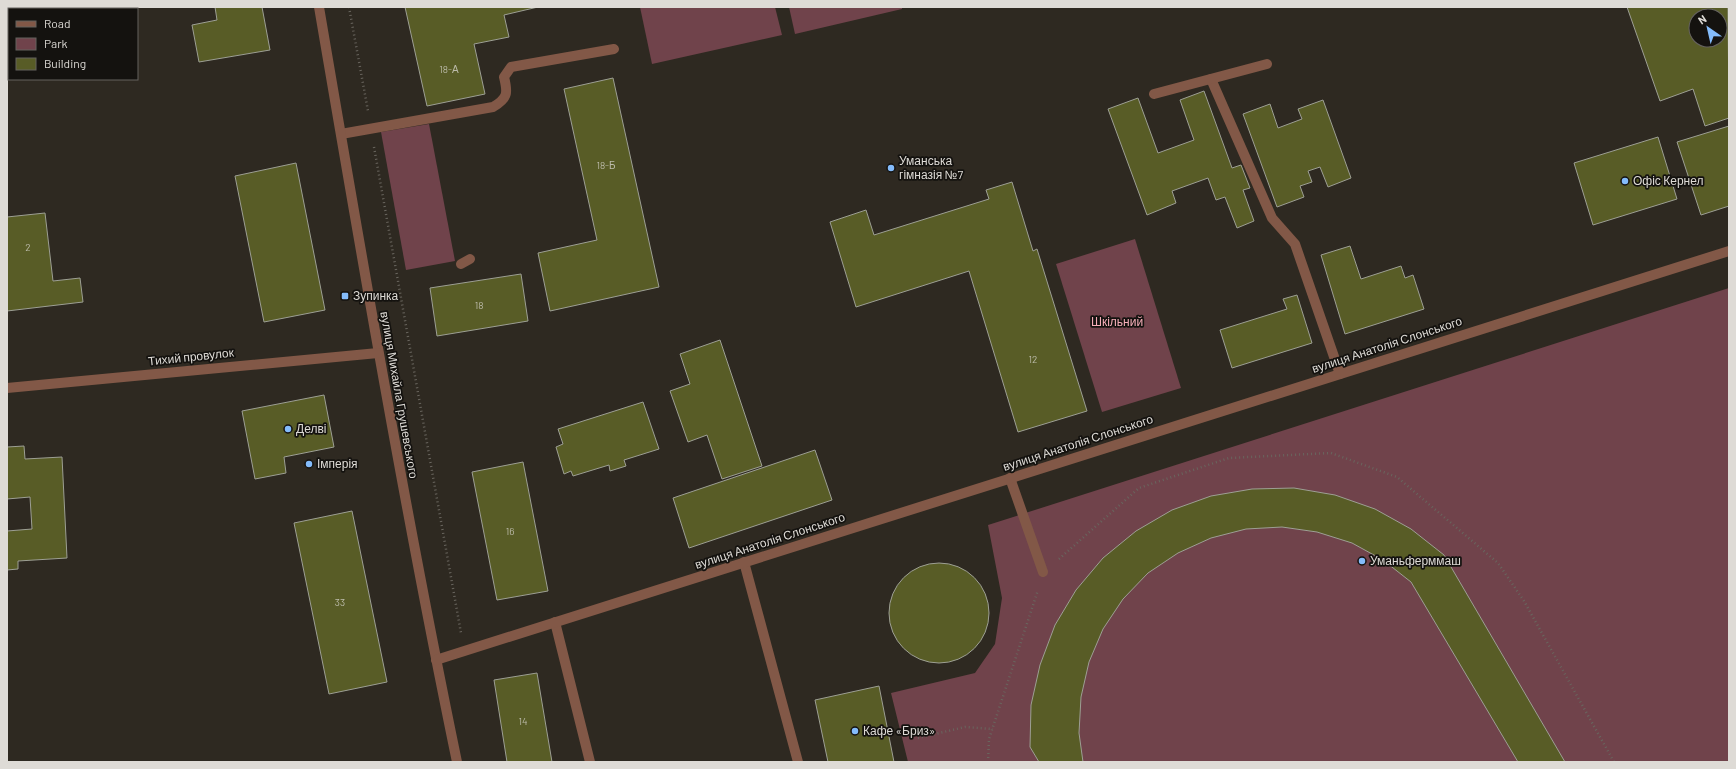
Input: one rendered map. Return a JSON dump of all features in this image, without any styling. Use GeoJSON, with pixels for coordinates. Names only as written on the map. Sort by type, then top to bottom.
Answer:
{"type":"FeatureCollection","features":[{"type":"Feature","properties":{"kind":"street","name":"вулиця Михайла Грушевського"},"geometry":{"type":"LineString","coordinates":[[319,7],[378,353],[436,660],[457,762]]}},
{"type":"Feature","properties":{"kind":"street"},"geometry":{"type":"LineString","coordinates":[[341,134],[493,107],[502,101],[508,90],[504,77],[511,67],[614,49]]}},
{"type":"Feature","properties":{"kind":"street"},"geometry":{"type":"LineString","coordinates":[[1154,94],[1267,64]]}},
{"type":"Feature","properties":{"kind":"street"},"geometry":{"type":"LineString","coordinates":[[1211,79],[1272,218],[1295,244],[1340,374]]}},
{"type":"Feature","properties":{"kind":"street","name":"вулиця Анатолія Слонського"},"geometry":{"type":"LineString","coordinates":[[436,660],[1729,251]]}},
{"type":"Feature","properties":{"kind":"street","name":"Тихий провулок"},"geometry":{"type":"LineString","coordinates":[[7,388],[378,353]]}},
{"type":"Feature","properties":{"kind":"street"},"geometry":{"type":"LineString","coordinates":[[1010,478],[1043,572]]}},
{"type":"Feature","properties":{"kind":"street"},"geometry":{"type":"LineString","coordinates":[[744,562],[798,762]]}},
{"type":"Feature","properties":{"kind":"street"},"geometry":{"type":"LineString","coordinates":[[555,622],[590,762]]}},
{"type":"Feature","properties":{"kind":"path"},"geometry":{"type":"LineString","coordinates":[[349,7],[461,633],[469,630]]}},
{"type":"Feature","properties":{"kind":"path"},"geometry":{"type":"LineString","coordinates":[[988,762],[989,739],[1043,572],[1139,488],[1229,458],[1331,453],[1397,477],[1498,563],[1524,601],[1614,762]]}},
{"type":"Feature","properties":{"kind":"path"},"geometry":{"type":"LineString","coordinates":[[918,738],[965,727],[993,729]]}},
{"type":"Feature","properties":{"kind":"green space"},"geometry":{"type":"Polygon","coordinates":[[[640,7],[775,7],[782,35],[652,64],[640,7]]]}},
{"type":"Feature","properties":{"kind":"green space"},"geometry":{"type":"Polygon","coordinates":[[[789,7],[902,7],[902,9],[795,34],[789,7]]]}},
{"type":"Feature","properties":{"kind":"green space"},"geometry":{"type":"Polygon","coordinates":[[[429,124],[455,261],[406,270],[381,132],[429,124]]]}},
{"type":"Feature","properties":{"kind":"green space","name":"Шкільний"},"geometry":{"type":"Polygon","coordinates":[[[1135,239],[1181,388],[1102,412],[1056,264],[1135,239]]]}},
{"type":"Feature","properties":{"kind":"green space","name":"Уманьферммаш"},"geometry":{"type":"Polygon","coordinates":[[[1729,288],[1729,762],[908,762],[891,693],[975,673],[995,644],[1002,598],[988,525],[1729,288]]]}},
{"type":"Feature","properties":{"kind":"building"},"geometry":{"type":"Polygon","coordinates":[[[215,7],[262,7],[270,50],[199,62],[192,25],[217,20],[215,7]]]}},
{"type":"Feature","properties":{"kind":"building"},"geometry":{"type":"Polygon","coordinates":[[[405,7],[538,7],[504,15],[509,37],[474,44],[485,94],[427,106],[405,7]]]}},
{"type":"Feature","properties":{"kind":"building"},"geometry":{"type":"Polygon","coordinates":[[[1627,7],[1728,7],[1729,118],[1705,126],[1693,89],[1660,101],[1627,7]]]}},
{"type":"Feature","properties":{"kind":"building"},"geometry":{"type":"Polygon","coordinates":[[[613,78],[659,287],[550,311],[538,253],[597,240],[564,89],[613,78]]]}},
{"type":"Feature","properties":{"kind":"building"},"geometry":{"type":"Polygon","coordinates":[[[1204,91],[1232,168],[1241,165],[1250,188],[1243,190],[1254,221],[1237,228],[1225,197],[1216,200],[1208,178],[1172,191],[1176,203],[1147,215],[1108,109],[1138,98],[1158,153],[1194,140],[1180,100],[1204,91]]]}},
{"type":"Feature","properties":{"kind":"building"},"geometry":{"type":"Polygon","coordinates":[[[1323,100],[1351,178],[1328,187],[1320,167],[1308,171],[1312,182],[1300,186],[1304,197],[1277,207],[1243,114],[1270,104],[1278,128],[1302,119],[1298,109],[1323,100]]]}},
{"type":"Feature","properties":{"kind":"building"},"geometry":{"type":"Polygon","coordinates":[[[1729,126],[1729,206],[1701,215],[1677,142],[1729,126]]]}},
{"type":"Feature","properties":{"kind":"building","name":"Офіс Кернел"},"geometry":{"type":"Polygon","coordinates":[[[1658,137],[1677,199],[1593,225],[1574,163],[1658,137]]]}},
{"type":"Feature","properties":{"kind":"building"},"geometry":{"type":"Polygon","coordinates":[[[296,163],[325,310],[264,322],[235,176],[296,163]]]}},
{"type":"Feature","properties":{"kind":"building"},"geometry":{"type":"Polygon","coordinates":[[[1012,182],[1033,251],[1037,249],[1087,411],[1018,432],[969,271],[856,307],[830,222],[866,210],[874,235],[989,199],[986,190],[1012,182]]]}},
{"type":"Feature","properties":{"kind":"building"},"geometry":{"type":"Polygon","coordinates":[[[45,213],[53,281],[80,278],[83,302],[7,311],[7,217],[45,213]]]}},
{"type":"Feature","properties":{"kind":"building"},"geometry":{"type":"Polygon","coordinates":[[[1350,246],[1361,279],[1401,266],[1405,278],[1413,275],[1424,309],[1345,334],[1321,255],[1350,246]]]}},
{"type":"Feature","properties":{"kind":"building"},"geometry":{"type":"Polygon","coordinates":[[[521,274],[528,321],[437,336],[430,288],[521,274]]]}},
{"type":"Feature","properties":{"kind":"building"},"geometry":{"type":"Polygon","coordinates":[[[1297,295],[1312,343],[1232,368],[1220,330],[1287,309],[1283,299],[1297,295]]]}},
{"type":"Feature","properties":{"kind":"building"},"geometry":{"type":"Polygon","coordinates":[[[720,340],[762,466],[722,479],[707,435],[688,442],[670,391],[690,384],[680,354],[720,340]]]}},
{"type":"Feature","properties":{"kind":"building","name":"Делві"},"geometry":{"type":"Polygon","coordinates":[[[324,395],[334,447],[284,457],[286,473],[255,479],[242,411],[324,395]]]}},
{"type":"Feature","properties":{"kind":"building"},"geometry":{"type":"Polygon","coordinates":[[[643,402],[659,449],[624,460],[626,466],[610,471],[609,465],[573,476],[571,471],[564,474],[556,447],[563,444],[558,429],[643,402]]]}},
{"type":"Feature","properties":{"kind":"building"},"geometry":{"type":"Polygon","coordinates":[[[24,446],[25,459],[62,457],[67,558],[18,561],[18,569],[7,570],[7,531],[32,529],[30,497],[7,499],[7,447],[24,446]]]}},
{"type":"Feature","properties":{"kind":"building"},"geometry":{"type":"Polygon","coordinates":[[[815,450],[832,500],[689,548],[673,498],[815,450]]]}},
{"type":"Feature","properties":{"kind":"building"},"geometry":{"type":"Polygon","coordinates":[[[523,462],[548,591],[497,600],[472,472],[523,462]]]}},
{"type":"Feature","properties":{"kind":"building"},"geometry":{"type":"Polygon","coordinates":[[[1294,488],[1335,495],[1375,509],[1411,529],[1444,555],[1565,762],[1518,762],[1411,582],[1383,560],[1352,543],[1317,532],[1282,527],[1246,529],[1211,538],[1178,553],[1148,573],[1123,599],[1103,629],[1089,662],[1081,697],[1079,733],[1083,762],[1039,762],[1030,747],[1031,705],[1040,665],[1055,625],[1076,590],[1103,558],[1136,531],[1172,510],[1211,496],[1252,489],[1294,488]]]}},
{"type":"Feature","properties":{"kind":"building"},"geometry":{"type":"Polygon","coordinates":[[[352,511],[387,682],[329,694],[294,523],[352,511]]]}},
{"type":"Feature","properties":{"kind":"building"},"geometry":{"type":"Polygon","coordinates":[[[939,563],[958,567],[974,578],[985,594],[989,613],[985,632],[974,648],[958,659],[939,663],[920,659],[904,648],[893,632],[889,613],[893,594],[904,578],[920,567],[939,563]]]}},
{"type":"Feature","properties":{"kind":"building"},"geometry":{"type":"Polygon","coordinates":[[[537,673],[552,762],[507,762],[494,680],[537,673]]]}},
{"type":"Feature","properties":{"kind":"building","name":"Кафе «Бриз»"},"geometry":{"type":"Polygon","coordinates":[[[879,686],[894,762],[828,762],[815,700],[879,686]]]}},
{"type":"Feature","properties":{"kind":"place","name":"Уманська гімназія №7"},"geometry":{"type":"Point","coordinates":[891,168]}},
{"type":"Feature","properties":{"kind":"place","name":"Офіс Кернел"},"geometry":{"type":"Point","coordinates":[1625,181]}},
{"type":"Feature","properties":{"kind":"place","name":"Зупинка"},"geometry":{"type":"Point","coordinates":[345,296]}},
{"type":"Feature","properties":{"kind":"place","name":"Делві"},"geometry":{"type":"Point","coordinates":[288,429]}},
{"type":"Feature","properties":{"kind":"place","name":"Імперія"},"geometry":{"type":"Point","coordinates":[309,464]}},
{"type":"Feature","properties":{"kind":"place","name":"Уманьферммаш"},"geometry":{"type":"Point","coordinates":[1362,561]}},
{"type":"Feature","properties":{"kind":"place","name":"Кафе «Бриз»"},"geometry":{"type":"Point","coordinates":[855,731]}}]}
